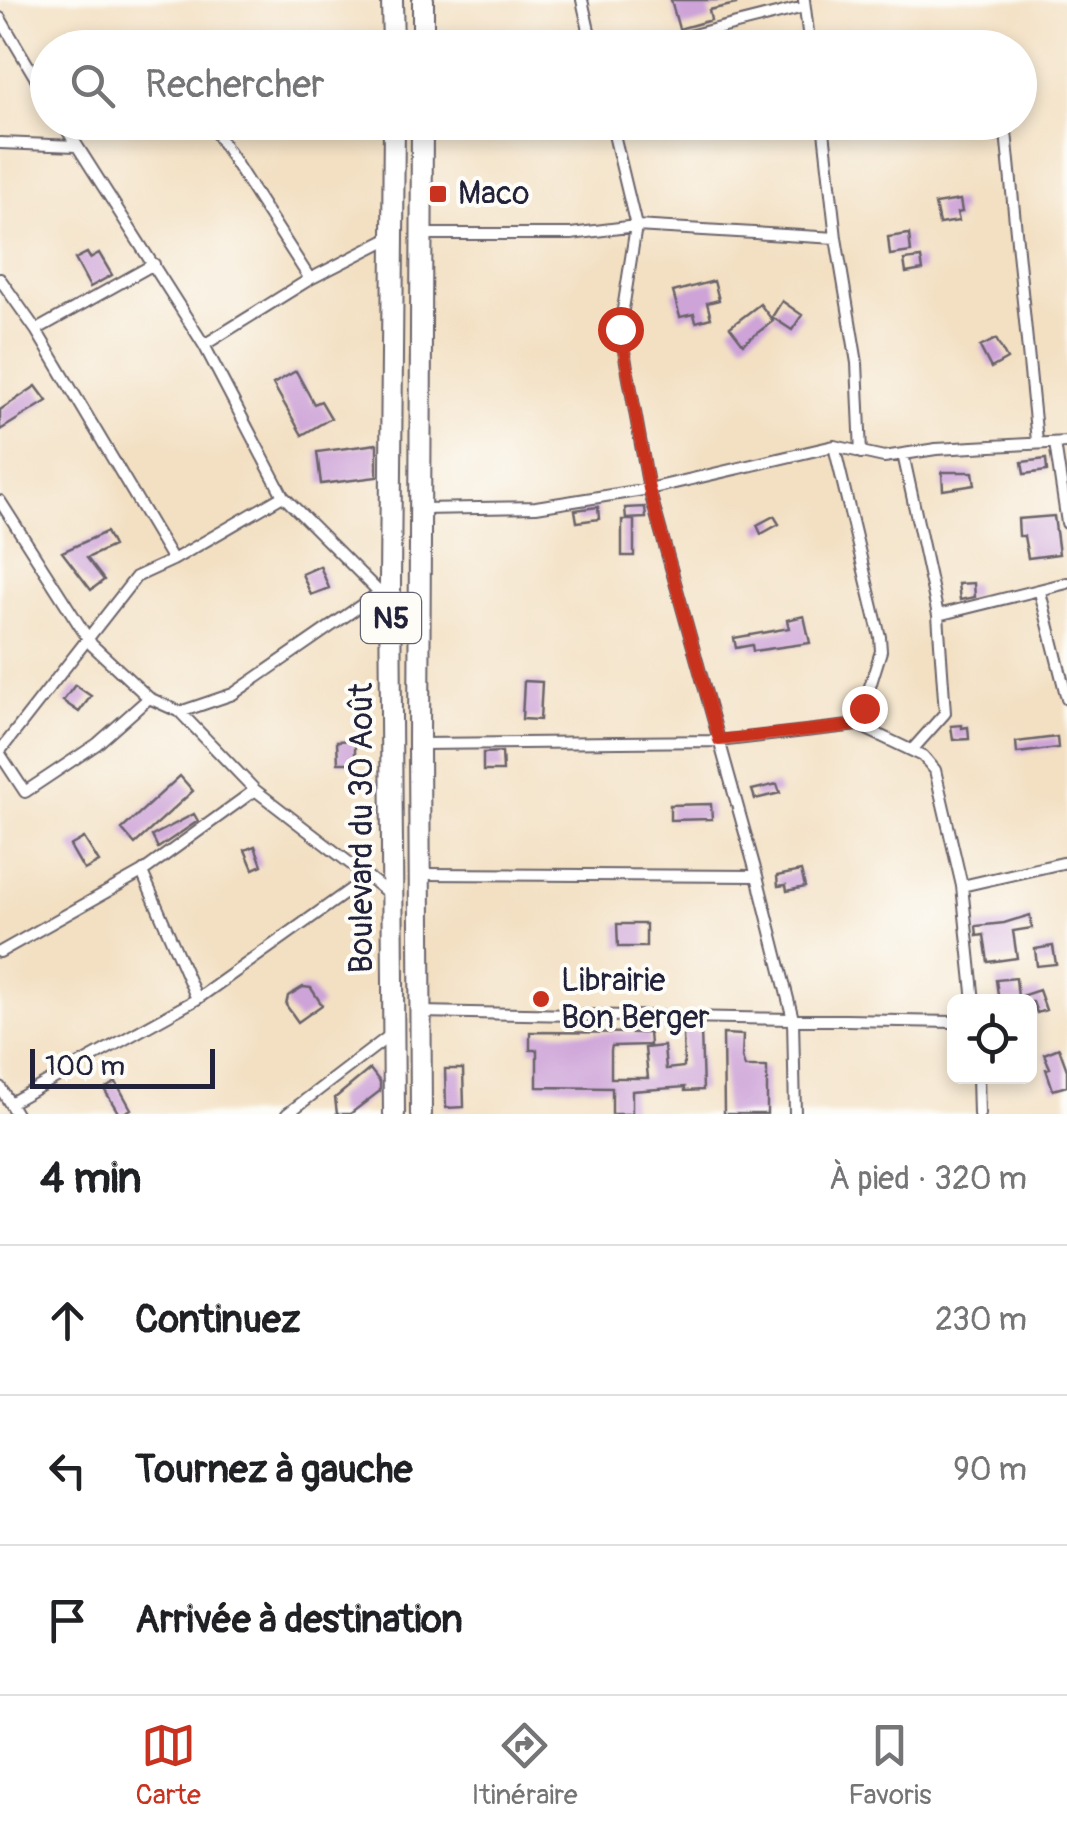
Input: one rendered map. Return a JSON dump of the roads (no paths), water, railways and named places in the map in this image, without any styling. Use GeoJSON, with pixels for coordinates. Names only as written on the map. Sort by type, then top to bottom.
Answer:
{"type":"FeatureCollection","features":[{"type":"Feature","properties":{"kind":"highway"},"geometry":{"type":"LineString","coordinates":[[392,0],[393,30]]}},
{"type":"Feature","properties":{"kind":"highway"},"geometry":{"type":"LineString","coordinates":[[423,0],[423,30]]}},
{"type":"Feature","properties":{"kind":"highway","name":"Boulevard du 30 Août"},"geometry":{"type":"LineString","coordinates":[[394,140],[385,588],[394,1114]]}},
{"type":"Feature","properties":{"kind":"highway","name":"Boulevard du 30 Août"},"geometry":{"type":"LineString","coordinates":[[422,140],[418,744],[422,1114]]}},
{"type":"Feature","properties":{"kind":"street"},"geometry":{"type":"LineString","coordinates":[[582,0],[590,30]]}},
{"type":"Feature","properties":{"kind":"street"},"geometry":{"type":"LineString","coordinates":[[708,30],[804,4],[808,30]]}},
{"type":"Feature","properties":{"kind":"street"},"geometry":{"type":"LineString","coordinates":[[0,18],[30,68]]}},
{"type":"Feature","properties":{"kind":"street"},"geometry":{"type":"LineString","coordinates":[[72,140],[204,344],[282,496],[385,588],[234,694],[180,712]]}},
{"type":"Feature","properties":{"kind":"street"},"geometry":{"type":"LineString","coordinates":[[220,140],[310,279]]}},
{"type":"Feature","properties":{"kind":"street"},"geometry":{"type":"LineString","coordinates":[[616,140],[636,226],[620,329],[649,489],[757,876],[792,1019],[795,1114]]}},
{"type":"Feature","properties":{"kind":"street"},"geometry":{"type":"LineString","coordinates":[[825,140],[836,238],[857,363],[861,453]]}},
{"type":"Feature","properties":{"kind":"street"},"geometry":{"type":"LineString","coordinates":[[1006,140],[1037,441]]}},
{"type":"Feature","properties":{"kind":"street"},"geometry":{"type":"LineString","coordinates":[[0,143],[76,146]]}},
{"type":"Feature","properties":{"kind":"street"},"geometry":{"type":"LineString","coordinates":[[421,234],[571,234],[636,226],[836,238]]}},
{"type":"Feature","properties":{"kind":"street"},"geometry":{"type":"LineString","coordinates":[[204,344],[310,279],[394,236]]}},
{"type":"Feature","properties":{"kind":"street"},"geometry":{"type":"LineString","coordinates":[[36,330],[154,264]]}},
{"type":"Feature","properties":{"kind":"street"},"geometry":{"type":"LineString","coordinates":[[0,279],[36,330],[173,560]]}},
{"type":"Feature","properties":{"kind":"street"},"geometry":{"type":"LineString","coordinates":[[421,509],[536,507],[649,489],[834,446],[884,458],[1037,441],[1061,442],[1067,523]]}},
{"type":"Feature","properties":{"kind":"street"},"geometry":{"type":"LineString","coordinates":[[834,446],[880,637],[881,651],[858,725]]}},
{"type":"Feature","properties":{"kind":"street"},"geometry":{"type":"LineString","coordinates":[[903,454],[938,615],[945,712],[912,750]]}},
{"type":"Feature","properties":{"kind":"street"},"geometry":{"type":"LineString","coordinates":[[150,698],[97,744],[24,792],[0,752],[136,577],[173,560],[282,496]]}},
{"type":"Feature","properties":{"kind":"street"},"geometry":{"type":"LineString","coordinates":[[0,501],[86,638],[150,698],[180,712],[255,790],[392,896]]}},
{"type":"Feature","properties":{"kind":"street"},"geometry":{"type":"LineString","coordinates":[[938,615],[1067,583]]}},
{"type":"Feature","properties":{"kind":"street"},"geometry":{"type":"LineString","coordinates":[[1040,592],[1067,698]]}},
{"type":"Feature","properties":{"kind":"street"},"geometry":{"type":"LineString","coordinates":[[418,744],[719,740],[858,725],[924,756],[935,770],[962,886],[973,994]]}},
{"type":"Feature","properties":{"kind":"street"},"geometry":{"type":"LineString","coordinates":[[0,952],[142,872],[255,790]]}},
{"type":"Feature","properties":{"kind":"street"},"geometry":{"type":"LineString","coordinates":[[962,886],[1067,862]]}},
{"type":"Feature","properties":{"kind":"street"},"geometry":{"type":"LineString","coordinates":[[142,872],[197,998]]}},
{"type":"Feature","properties":{"kind":"street"},"geometry":{"type":"LineString","coordinates":[[420,874],[757,876]]}},
{"type":"Feature","properties":{"kind":"street"},"geometry":{"type":"LineString","coordinates":[[0,1087],[13,1108],[197,998],[368,877]]}},
{"type":"Feature","properties":{"kind":"street"},"geometry":{"type":"LineString","coordinates":[[420,1012],[947,1022]]}},
{"type":"Feature","properties":{"kind":"street"},"geometry":{"type":"LineString","coordinates":[[287,1114],[394,1032]]}},
{"type":"Feature","properties":{"kind":"street"},"geometry":{"type":"LineString","coordinates":[[978,1084],[979,1114]]}},
{"type":"Feature","properties":{"kind":"place","name":"Maco"},"geometry":{"type":"Point","coordinates":[438,194]}},
{"type":"Feature","properties":{"kind":"place","name":"Librairie Bon Berger"},"geometry":{"type":"Point","coordinates":[541,999]}}]}
